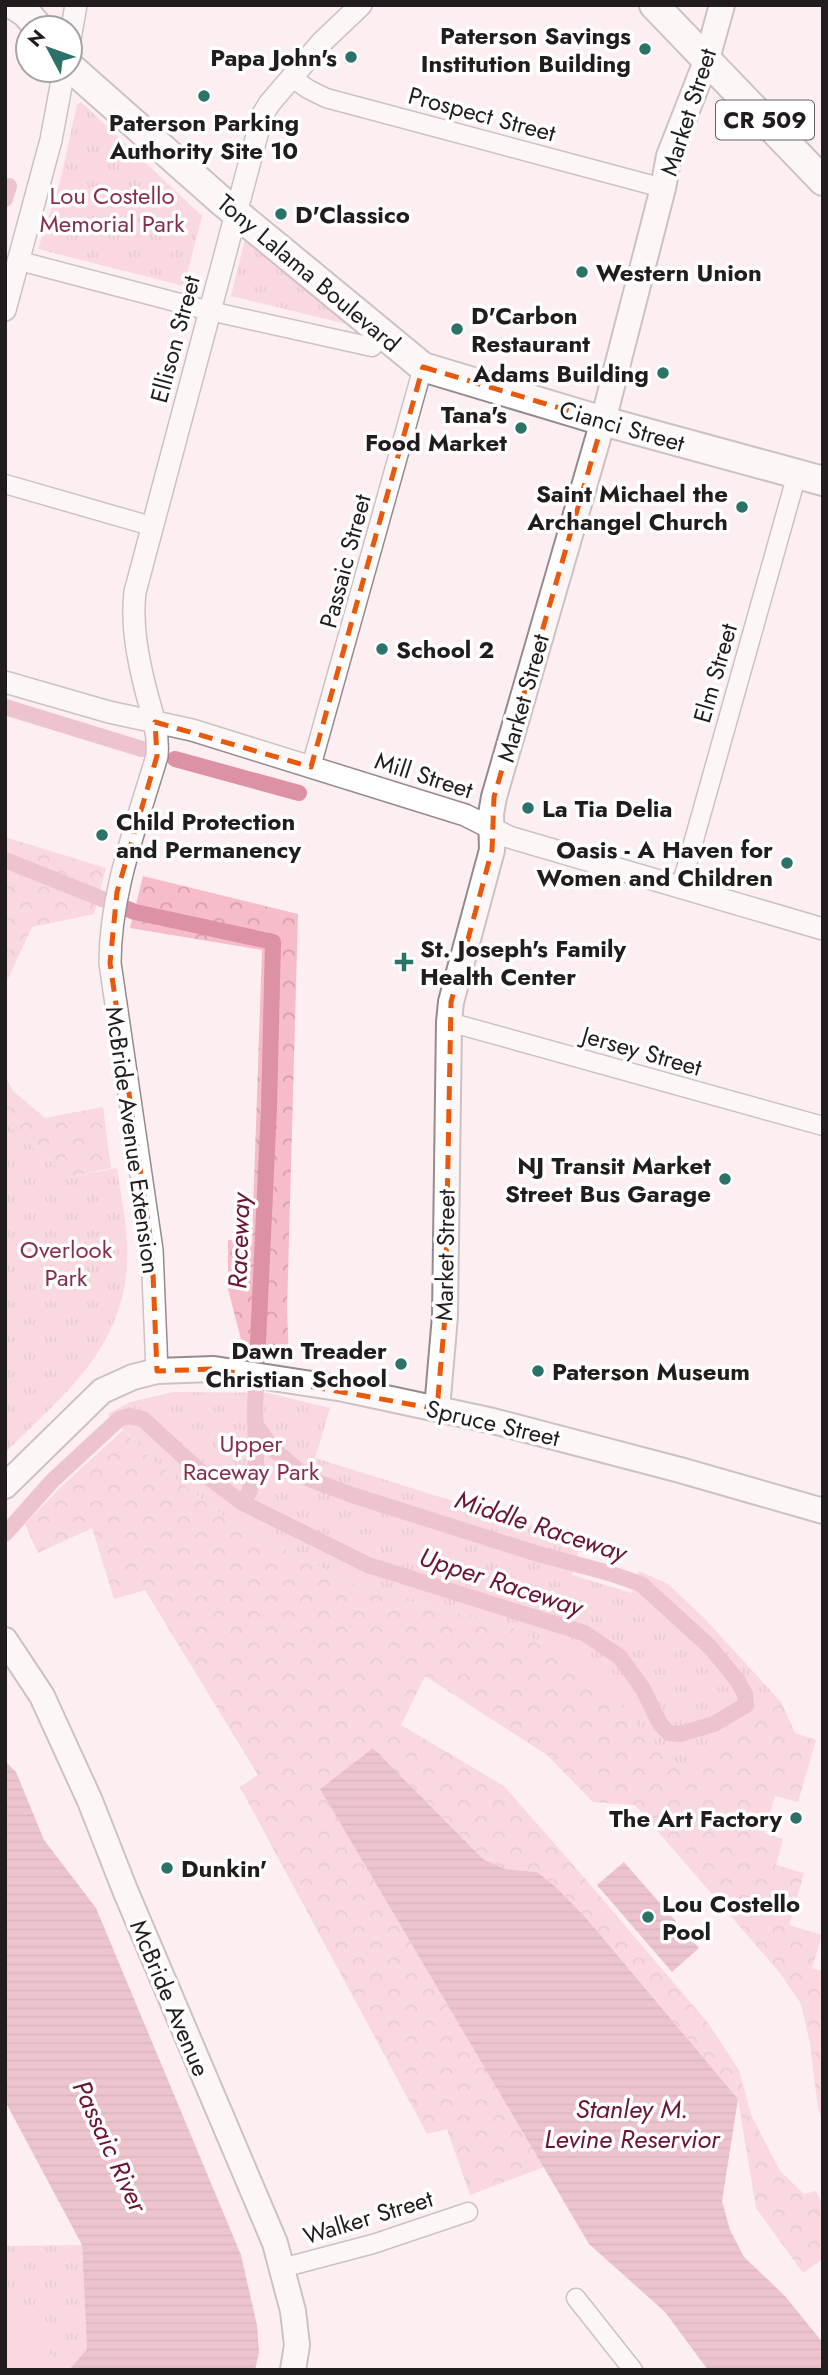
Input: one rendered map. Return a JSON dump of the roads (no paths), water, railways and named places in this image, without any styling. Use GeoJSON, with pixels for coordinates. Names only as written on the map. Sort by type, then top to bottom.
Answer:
{"type":"FeatureCollection","features":[{"type":"Feature","properties":{"kind":"main road","name":"CR 509"},"geometry":{"type":"LineString","coordinates":[[654,5],[823,181]]}},
{"type":"Feature","properties":{"kind":"main road","name":"Market Street"},"geometry":{"type":"LineString","coordinates":[[437,1409],[445,1316],[451,1002],[492,850],[491,828],[495,797],[603,421],[669,156],[707,59],[722,5]]}},
{"type":"Feature","properties":{"kind":"main road","name":"Tony Lalama Boulevard"},"geometry":{"type":"LineString","coordinates":[[84,79],[235,213],[423,367]]}},
{"type":"Feature","properties":{"kind":"main road","name":"Cianci Street"},"geometry":{"type":"LineString","coordinates":[[423,367],[603,421],[810,478]]}},
{"type":"Feature","properties":{"kind":"main road","name":"Spruce Street"},"geometry":{"type":"LineString","coordinates":[[157,1371],[236,1371],[344,1389],[493,1421],[823,1511]]}},
{"type":"Feature","properties":{"kind":"main road"},"geometry":{"type":"LineString","coordinates":[[5,1486],[102,1391],[133,1377],[157,1371]]}},
{"type":"Feature","properties":{"kind":"main road","name":"McBride Avenue"},"geometry":{"type":"LineString","coordinates":[[5,1640],[42,1696],[90,1801],[143,1934],[275,2243],[293,2311],[297,2345],[293,2370]]}},
{"type":"Feature","properties":{"kind":"street","name":"Ellison Street"},"geometry":{"type":"LineString","coordinates":[[155,722],[133,625],[135,592],[262,116],[269,104],[322,42],[361,5]]}},
{"type":"Feature","properties":{"kind":"street","name":"Prospect Street"},"geometry":{"type":"LineString","coordinates":[[292,78],[326,98],[663,188]]}},
{"type":"Feature","properties":{"kind":"street"},"geometry":{"type":"LineString","coordinates":[[5,310],[51,140],[61,84]]}},
{"type":"Feature","properties":{"kind":"street"},"geometry":{"type":"LineString","coordinates":[[19,261],[210,311],[372,347],[384,335]]}},
{"type":"Feature","properties":{"kind":"street","name":"Passaic Street"},"geometry":{"type":"LineString","coordinates":[[311,767],[423,367]]}},
{"type":"Feature","properties":{"kind":"street","name":"Elm Street"},"geometry":{"type":"LineString","coordinates":[[681,886],[810,478]]}},
{"type":"Feature","properties":{"kind":"street"},"geometry":{"type":"LineString","coordinates":[[5,484],[151,526]]}},
{"type":"Feature","properties":{"kind":"street","name":"Mill Street"},"geometry":{"type":"LineString","coordinates":[[5,682],[109,712],[192,730],[465,815],[509,837],[823,929]]}},
{"type":"Feature","properties":{"kind":"street","name":"McBride Avenue Extension"},"geometry":{"type":"LineString","coordinates":[[155,722],[157,756],[117,892],[110,937],[111,973],[152,1250],[157,1371]]}},
{"type":"Feature","properties":{"kind":"street","name":"Jersey Street"},"geometry":{"type":"LineString","coordinates":[[449,1022],[823,1126]]}},
{"type":"Feature","properties":{"kind":"street","name":"Walker Street"},"geometry":{"type":"LineString","coordinates":[[282,2268],[373,2244],[468,2212]]}},
{"type":"Feature","properties":{"kind":"street"},"geometry":{"type":"LineString","coordinates":[[576,2298],[633,2370]]}},
{"type":"Feature","properties":{"kind":"water","name":"Stanley M. Levine Reservior"},"geometry":{"type":"Polygon","coordinates":[[[373,1748],[483,1859],[505,1869],[537,1872],[556,1887],[587,1919],[738,2099],[722,2201],[730,2230],[744,2257],[785,2296],[823,2343],[823,2370],[708,2370],[665,2312],[589,2244],[320,1789],[373,1748]]]}},
{"type":"Feature","properties":{"kind":"water","name":"Passaic River"},"geometry":{"type":"Polygon","coordinates":[[[5,1761],[16,1772],[44,1840],[96,1908],[241,2255],[257,2325],[259,2352],[255,2370],[69,2370],[87,2349],[82,2245],[5,2101],[5,1761]]]}},
{"type":"Feature","properties":{"kind":"water","name":"Lou Costello Pool"},"geometry":{"type":"Polygon","coordinates":[[[624,1862],[699,1948],[672,1972],[597,1885],[624,1862]]]}},
{"type":"Feature","properties":{"kind":"waterway"},"geometry":{"type":"LineString","coordinates":[[5,199],[9,186]]}},
{"type":"Feature","properties":{"kind":"waterway"},"geometry":{"type":"LineString","coordinates":[[5,707],[142,749]]}},
{"type":"Feature","properties":{"kind":"waterway"},"geometry":{"type":"LineString","coordinates":[[175,759],[299,793]]}},
{"type":"Feature","properties":{"kind":"waterway","name":"Raceway"},"geometry":{"type":"LineString","coordinates":[[5,860],[135,912],[273,942],[269,1107],[255,1407],[256,1463],[249,1493],[241,1502]]}},
{"type":"Feature","properties":{"kind":"waterway","name":"Upper Raceway"},"geometry":{"type":"LineString","coordinates":[[5,1534],[53,1480],[119,1419],[129,1416],[143,1419],[195,1467],[241,1502],[368,1565],[584,1633],[620,1657],[643,1689],[660,1724],[669,1733],[680,1734],[714,1724],[746,1705],[745,1694],[737,1680],[710,1647],[641,1584],[535,1553],[309,1479],[274,1450],[255,1424]]}},
{"type":"Feature","properties":{"kind":"place","name":"Paterson Savings Institution Building"},"geometry":{"type":"Point","coordinates":[645,49]}},
{"type":"Feature","properties":{"kind":"place","name":"Papa John's"},"geometry":{"type":"Point","coordinates":[351,57]}},
{"type":"Feature","properties":{"kind":"place","name":"Paterson Parking Authority Site 10"},"geometry":{"type":"Point","coordinates":[204,96]}},
{"type":"Feature","properties":{"kind":"place","name":"D'Classico"},"geometry":{"type":"Point","coordinates":[281,214]}},
{"type":"Feature","properties":{"kind":"place","name":"Western Union"},"geometry":{"type":"Point","coordinates":[582,272]}},
{"type":"Feature","properties":{"kind":"place","name":"D'Carbon Restaurant"},"geometry":{"type":"Point","coordinates":[457,329]}},
{"type":"Feature","properties":{"kind":"place","name":"Adams Building"},"geometry":{"type":"Point","coordinates":[663,373]}},
{"type":"Feature","properties":{"kind":"place","name":"Tana's Food Market"},"geometry":{"type":"Point","coordinates":[521,428]}},
{"type":"Feature","properties":{"kind":"place","name":"Saint Michael the Archangel Church"},"geometry":{"type":"Point","coordinates":[742,507]}},
{"type":"Feature","properties":{"kind":"place","name":"School 2"},"geometry":{"type":"Point","coordinates":[382,649]}},
{"type":"Feature","properties":{"kind":"place","name":"La Tia Delia"},"geometry":{"type":"Point","coordinates":[528,808]}},
{"type":"Feature","properties":{"kind":"place","name":"Child Protection and Permanency"},"geometry":{"type":"Point","coordinates":[102,835]}},
{"type":"Feature","properties":{"kind":"place","name":"Oasis - A Haven for Women and Children"},"geometry":{"type":"Point","coordinates":[787,863]}},
{"type":"Feature","properties":{"kind":"place","name":"St. Joseph's Family Health Center"},"geometry":{"type":"Point","coordinates":[404,962]}},
{"type":"Feature","properties":{"kind":"place","name":"NJ Transit Market Street Bus Garage"},"geometry":{"type":"Point","coordinates":[725,1179]}},
{"type":"Feature","properties":{"kind":"place","name":"Dawn Treader Christian School"},"geometry":{"type":"Point","coordinates":[401,1364]}},
{"type":"Feature","properties":{"kind":"place","name":"Paterson Museum"},"geometry":{"type":"Point","coordinates":[538,1371]}},
{"type":"Feature","properties":{"kind":"place","name":"The Art Factory"},"geometry":{"type":"Point","coordinates":[796,1818]}},
{"type":"Feature","properties":{"kind":"place","name":"Dunkin'"},"geometry":{"type":"Point","coordinates":[167,1868]}},
{"type":"Feature","properties":{"kind":"place","name":"Lou Costello Pool"},"geometry":{"type":"Point","coordinates":[648,1917]}},
{"type":"Feature","properties":{"kind":"park label","name":"Lou Costello Memorial Park"},"geometry":{"type":"Point","coordinates":[112,209]}},
{"type":"Feature","properties":{"kind":"park label","name":"Overlook Park"},"geometry":{"type":"Point","coordinates":[66,1263]}},
{"type":"Feature","properties":{"kind":"park label","name":"Upper Raceway Park"},"geometry":{"type":"Point","coordinates":[251,1457]}},
{"type":"Feature","properties":{"kind":"water label","name":"Middle Raceway"},"geometry":{"type":"Point","coordinates":[541,1526]}}]}
